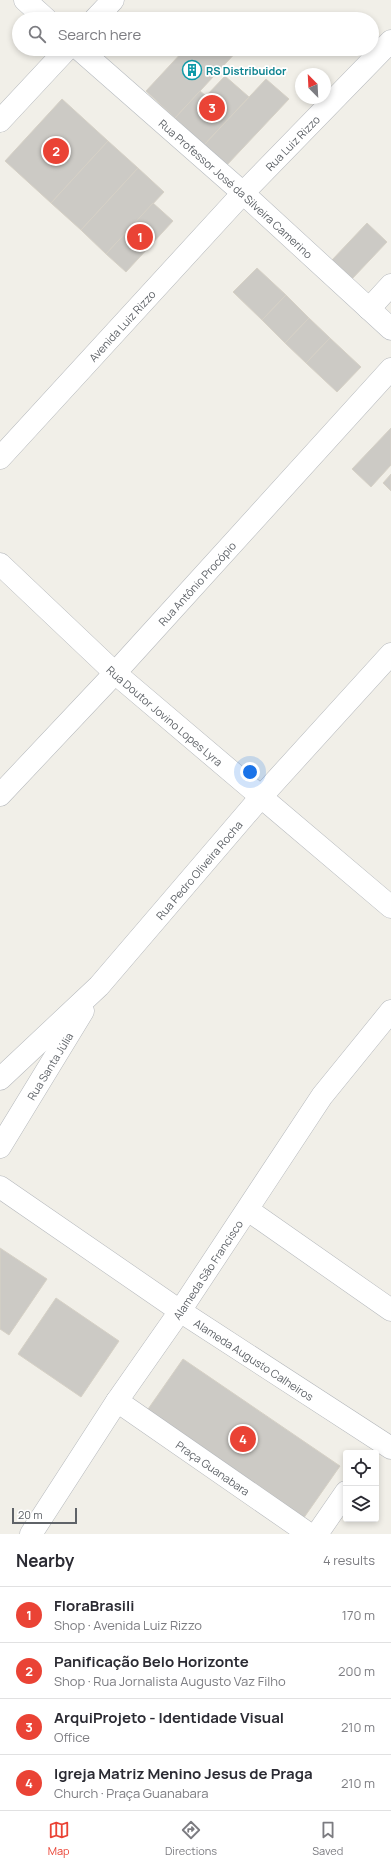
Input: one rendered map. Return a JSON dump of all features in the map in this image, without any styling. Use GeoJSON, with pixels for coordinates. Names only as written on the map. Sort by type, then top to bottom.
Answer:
{"type":"FeatureCollection","features":[{"type":"Feature","properties":{"kind":"street"},"geometry":{"type":"LineString","coordinates":[[25,0],[38,12]]}},
{"type":"Feature","properties":{"kind":"street"},"geometry":{"type":"LineString","coordinates":[[102,12],[113,0]]}},
{"type":"Feature","properties":{"kind":"street","name":"Rua Luiz Rizzo"},"geometry":{"type":"LineString","coordinates":[[379,53],[391,41]]}},
{"type":"Feature","properties":{"kind":"street"},"geometry":{"type":"LineString","coordinates":[[0,121],[60,56]]}},
{"type":"Feature","properties":{"kind":"street","name":"Rua Professor José da Silveira Camerino"},"geometry":{"type":"LineString","coordinates":[[87,56],[243,193],[391,329]]}},
{"type":"Feature","properties":{"kind":"street","name":"Rua Luiz Rizzo"},"geometry":{"type":"LineString","coordinates":[[243,193],[376,56]]}},
{"type":"Feature","properties":{"kind":"street","name":"Avenida Luiz Rizzo"},"geometry":{"type":"LineString","coordinates":[[0,458],[243,193]]}},
{"type":"Feature","properties":{"kind":"street"},"geometry":{"type":"LineString","coordinates":[[369,309],[391,285]]}},
{"type":"Feature","properties":{"kind":"street","name":"Rua Antônio Procópio"},"geometry":{"type":"LineString","coordinates":[[0,795],[114,673],[391,369]]}},
{"type":"Feature","properties":{"kind":"street","name":"Rua Doutor Jovino Lopes Lyra"},"geometry":{"type":"LineString","coordinates":[[0,564],[114,673],[260,798],[391,907]]}},
{"type":"Feature","properties":{"kind":"street","name":"Rua Pedro Oliveira Rocha"},"geometry":{"type":"LineString","coordinates":[[0,1079],[99,986],[260,798],[391,654]]}},
{"type":"Feature","properties":{"kind":"street","name":"Rua Santa Júlia"},"geometry":{"type":"LineString","coordinates":[[0,1147],[99,986]]}},
{"type":"Feature","properties":{"kind":"street","name":"Alameda São Francisco"},"geometry":{"type":"LineString","coordinates":[[31,1534],[117,1401],[248,1210],[322,1096],[391,1011]]}},
{"type":"Feature","properties":{"kind":"street","name":"Alameda Augusto Calheiros"},"geometry":{"type":"LineString","coordinates":[[0,1187],[180,1311],[384,1442]]}},
{"type":"Feature","properties":{"kind":"street"},"geometry":{"type":"LineString","coordinates":[[248,1210],[391,1310]]}},
{"type":"Feature","properties":{"kind":"street","name":"Praça Guanabara"},"geometry":{"type":"LineString","coordinates":[[117,1401],[309,1534]]}},
{"type":"Feature","properties":{"kind":"street"},"geometry":{"type":"LineString","coordinates":[[317,1534],[343,1496]]}},
{"type":"Feature","properties":{"kind":"building","name":"RS Distribuidor"},"geometry":{"type":"Polygon","coordinates":[[[178,56],[233,56],[175,118],[146,91],[178,56]]]}},
{"type":"Feature","properties":{"kind":"building"},"geometry":{"type":"Polygon","coordinates":[[[225,76],[249,97],[204,145],[175,118],[200,91],[206,96],[225,76]]]}},
{"type":"Feature","properties":{"kind":"building"},"geometry":{"type":"Polygon","coordinates":[[[266,79],[289,99],[226,166],[204,145],[266,79]]]}},
{"type":"Feature","properties":{"kind":"building"},"geometry":{"type":"Polygon","coordinates":[[[62,99],[108,141],[51,203],[5,161],[62,99]]]}},
{"type":"Feature","properties":{"kind":"building"},"geometry":{"type":"Polygon","coordinates":[[[108,141],[138,168],[81,230],[51,203],[108,141]]]}},
{"type":"Feature","properties":{"kind":"building"},"geometry":{"type":"Polygon","coordinates":[[[138,168],[164,192],[106,254],[81,230],[138,168]]]}},
{"type":"Feature","properties":{"kind":"building"},"geometry":{"type":"Polygon","coordinates":[[[153,203],[173,221],[126,272],[106,254],[153,203]]]}},
{"type":"Feature","properties":{"kind":"building"},"geometry":{"type":"Polygon","coordinates":[[[367,223],[387,242],[352,279],[332,260],[367,223]]]}},
{"type":"Feature","properties":{"kind":"building"},"geometry":{"type":"Polygon","coordinates":[[[257,268],[286,295],[262,320],[233,292],[257,268]]]}},
{"type":"Feature","properties":{"kind":"building"},"geometry":{"type":"Polygon","coordinates":[[[286,295],[309,318],[285,343],[262,320],[286,295]]]}},
{"type":"Feature","properties":{"kind":"building"},"geometry":{"type":"Polygon","coordinates":[[[309,318],[330,338],[306,363],[285,343],[309,318]]]}},
{"type":"Feature","properties":{"kind":"building"},"geometry":{"type":"Polygon","coordinates":[[[330,338],[361,367],[337,392],[306,363],[330,338]]]}},
{"type":"Feature","properties":{"kind":"building"},"geometry":{"type":"Polygon","coordinates":[[[391,428],[391,465],[371,487],[352,469],[391,428]]]}},
{"type":"Feature","properties":{"kind":"building"},"geometry":{"type":"Polygon","coordinates":[[[391,474],[391,491],[383,483],[391,474]]]}},
{"type":"Feature","properties":{"kind":"building"},"geometry":{"type":"Polygon","coordinates":[[[0,1248],[47,1279],[9,1335],[0,1329],[0,1248]]]}},
{"type":"Feature","properties":{"kind":"building"},"geometry":{"type":"Polygon","coordinates":[[[56,1298],[119,1341],[81,1397],[18,1354],[56,1298]]]}},
{"type":"Feature","properties":{"kind":"building"},"geometry":{"type":"Polygon","coordinates":[[[183,1359],[340,1466],[303,1519],[146,1412],[183,1359]]]}},
{"type":"Feature","properties":{"kind":"place","name":"RS Distribuidor"},"geometry":{"type":"Point","coordinates":[192,70]}},
{"type":"Feature","properties":{"kind":"place","name":"ArquiProjeto - Identidade Visual"},"geometry":{"type":"Point","coordinates":[212,108]}},
{"type":"Feature","properties":{"kind":"place","name":"Panificação Belo Horizonte"},"geometry":{"type":"Point","coordinates":[56,151]}},
{"type":"Feature","properties":{"kind":"place","name":"FloraBrasili"},"geometry":{"type":"Point","coordinates":[140,237]}},
{"type":"Feature","properties":{"kind":"place","name":"Igreja Matriz Menino Jesus de Praga"},"geometry":{"type":"Point","coordinates":[243,1439]}}]}
